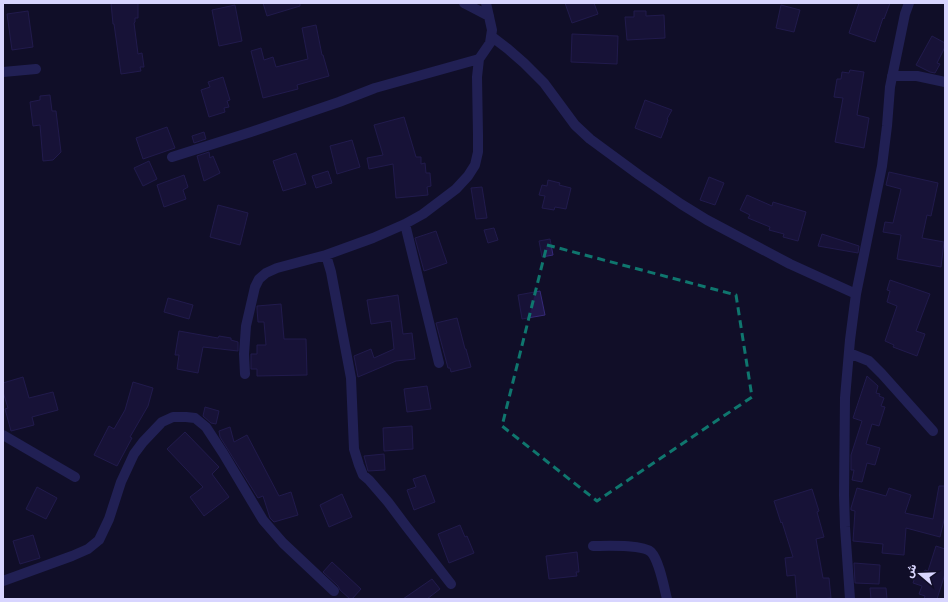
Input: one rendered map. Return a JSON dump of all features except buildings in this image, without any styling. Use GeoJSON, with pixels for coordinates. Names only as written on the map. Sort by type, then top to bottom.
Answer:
{"type":"FeatureCollection","features":[{"type":"Feature","properties":{"kind":"street"},"geometry":{"type":"LineString","coordinates":[[464,3],[489,16]]}},
{"type":"Feature","properties":{"kind":"street"},"geometry":{"type":"LineString","coordinates":[[245,374],[244,354],[246,326],[255,287],[259,279],[266,273],[277,268],[326,255],[374,238],[405,224],[423,214],[456,188],[468,176],[475,165],[478,152],[479,59],[490,43],[492,30],[486,3]]}},
{"type":"Feature","properties":{"kind":"street"},"geometry":{"type":"LineString","coordinates":[[850,599],[844,495],[845,398],[849,353],[856,294],[882,166],[892,76],[905,14],[909,3]]}},
{"type":"Feature","properties":{"kind":"street"},"geometry":{"type":"LineString","coordinates":[[491,36],[508,48],[544,83],[575,125],[639,175],[681,204],[713,223],[790,264],[856,294]]}},
{"type":"Feature","properties":{"kind":"street"},"geometry":{"type":"LineString","coordinates":[[172,157],[339,102],[374,88],[479,59]]}},
{"type":"Feature","properties":{"kind":"street"},"geometry":{"type":"LineString","coordinates":[[3,72],[36,69]]}},
{"type":"Feature","properties":{"kind":"street"},"geometry":{"type":"LineString","coordinates":[[892,76],[917,76],[945,82]]}},
{"type":"Feature","properties":{"kind":"street"},"geometry":{"type":"LineString","coordinates":[[405,224],[439,363]]}},
{"type":"Feature","properties":{"kind":"street"},"geometry":{"type":"LineString","coordinates":[[326,255],[331,272],[351,378],[354,449],[359,465],[363,475],[388,502],[451,584]]}},
{"type":"Feature","properties":{"kind":"street"},"geometry":{"type":"LineString","coordinates":[[849,353],[869,362],[882,374],[933,431]]}},
{"type":"Feature","properties":{"kind":"street"},"geometry":{"type":"LineString","coordinates":[[3,581],[72,556],[88,549],[99,540],[109,519],[121,482],[134,454],[162,422],[173,417],[186,417],[196,418],[206,427],[262,520],[283,543],[334,591]]}},
{"type":"Feature","properties":{"kind":"street"},"geometry":{"type":"LineString","coordinates":[[3,435],[75,477]]}},
{"type":"Feature","properties":{"kind":"street"},"geometry":{"type":"LineString","coordinates":[[593,546],[647,549],[652,553],[656,560],[667,599]]}},
{"type":"Feature","properties":{"kind":"highlighted area"},"geometry":{"type":"Polygon","coordinates":[[[547,245],[736,295],[752,397],[597,501],[502,426],[547,245]]]}}]}
